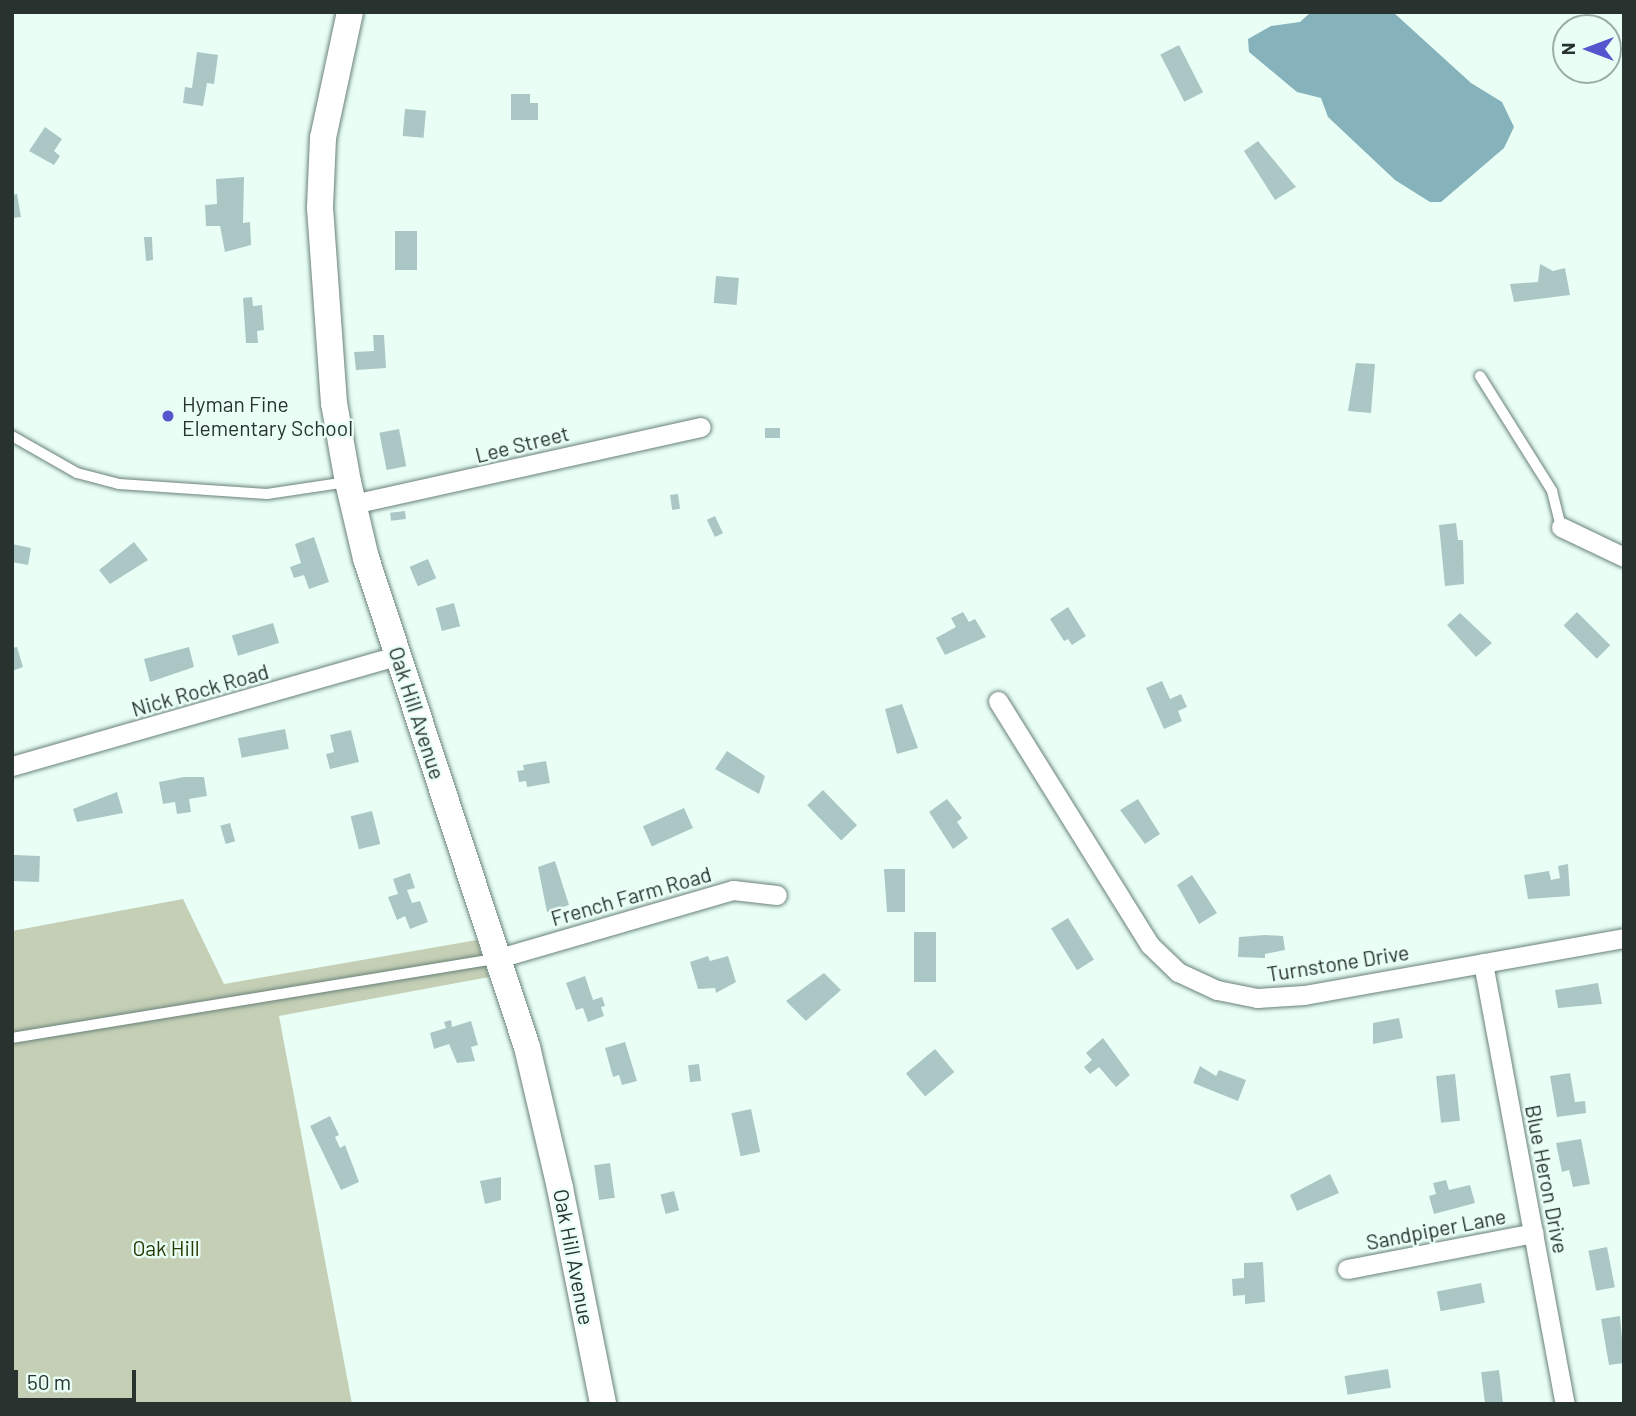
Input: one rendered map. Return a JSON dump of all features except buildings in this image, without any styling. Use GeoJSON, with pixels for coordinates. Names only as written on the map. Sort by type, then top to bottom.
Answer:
{"type":"FeatureCollection","features":[{"type":"Feature","properties":{"kind":"main road","name":"Oak Hill Avenue"},"geometry":{"type":"LineString","coordinates":[[349,12],[323,138],[320,208],[334,403],[351,493],[399,656],[499,958],[548,1131],[603,1404]]}},
{"type":"Feature","properties":{"kind":"street","name":"Lee Street"},"geometry":{"type":"LineString","coordinates":[[351,493],[701,427]]}},
{"type":"Feature","properties":{"kind":"street"},"geometry":{"type":"LineString","coordinates":[[1561,527],[1624,557]]}},
{"type":"Feature","properties":{"kind":"street","name":"Nick Rock Road"},"geometry":{"type":"LineString","coordinates":[[12,766],[399,656]]}},
{"type":"Feature","properties":{"kind":"street","name":"Turnstone Drive"},"geometry":{"type":"LineString","coordinates":[[998,701],[1150,945],[1178,972],[1197,982],[1235,995],[1280,998],[1624,937]]}},
{"type":"Feature","properties":{"kind":"street","name":"French Farm Road"},"geometry":{"type":"LineString","coordinates":[[499,958],[733,890],[777,895]]}},
{"type":"Feature","properties":{"kind":"street","name":"Blue Heron Drive"},"geometry":{"type":"LineString","coordinates":[[1483,963],[1566,1404]]}},
{"type":"Feature","properties":{"kind":"street","name":"Sandpiper Lane"},"geometry":{"type":"LineString","coordinates":[[1347,1269],[1534,1233]]}},
{"type":"Feature","properties":{"kind":"lane"},"geometry":{"type":"LineString","coordinates":[[1480,376],[1552,491],[1561,527]]}},
{"type":"Feature","properties":{"kind":"lane"},"geometry":{"type":"LineString","coordinates":[[12,436],[77,473],[119,484],[267,494],[351,493]]}},
{"type":"Feature","properties":{"kind":"lane"},"geometry":{"type":"LineString","coordinates":[[12,1038],[499,958]]}},
{"type":"Feature","properties":{"kind":"green space","name":"Oak Hill"},"geometry":{"type":"Polygon","coordinates":[[[183,899],[224,984],[477,940],[489,977],[279,1016],[352,1404],[12,1404],[12,931],[183,899]]]}},
{"type":"Feature","properties":{"kind":"water"},"geometry":{"type":"Polygon","coordinates":[[[1311,12],[1393,12],[1471,83],[1502,102],[1514,127],[1504,148],[1441,202],[1430,202],[1395,180],[1328,117],[1321,98],[1297,92],[1249,52],[1248,39],[1271,26],[1300,22],[1311,12]]]}},
{"type":"Feature","properties":{"kind":"place","name":"Hyman Fine Elementary School"},"geometry":{"type":"Point","coordinates":[168,416]}}]}
